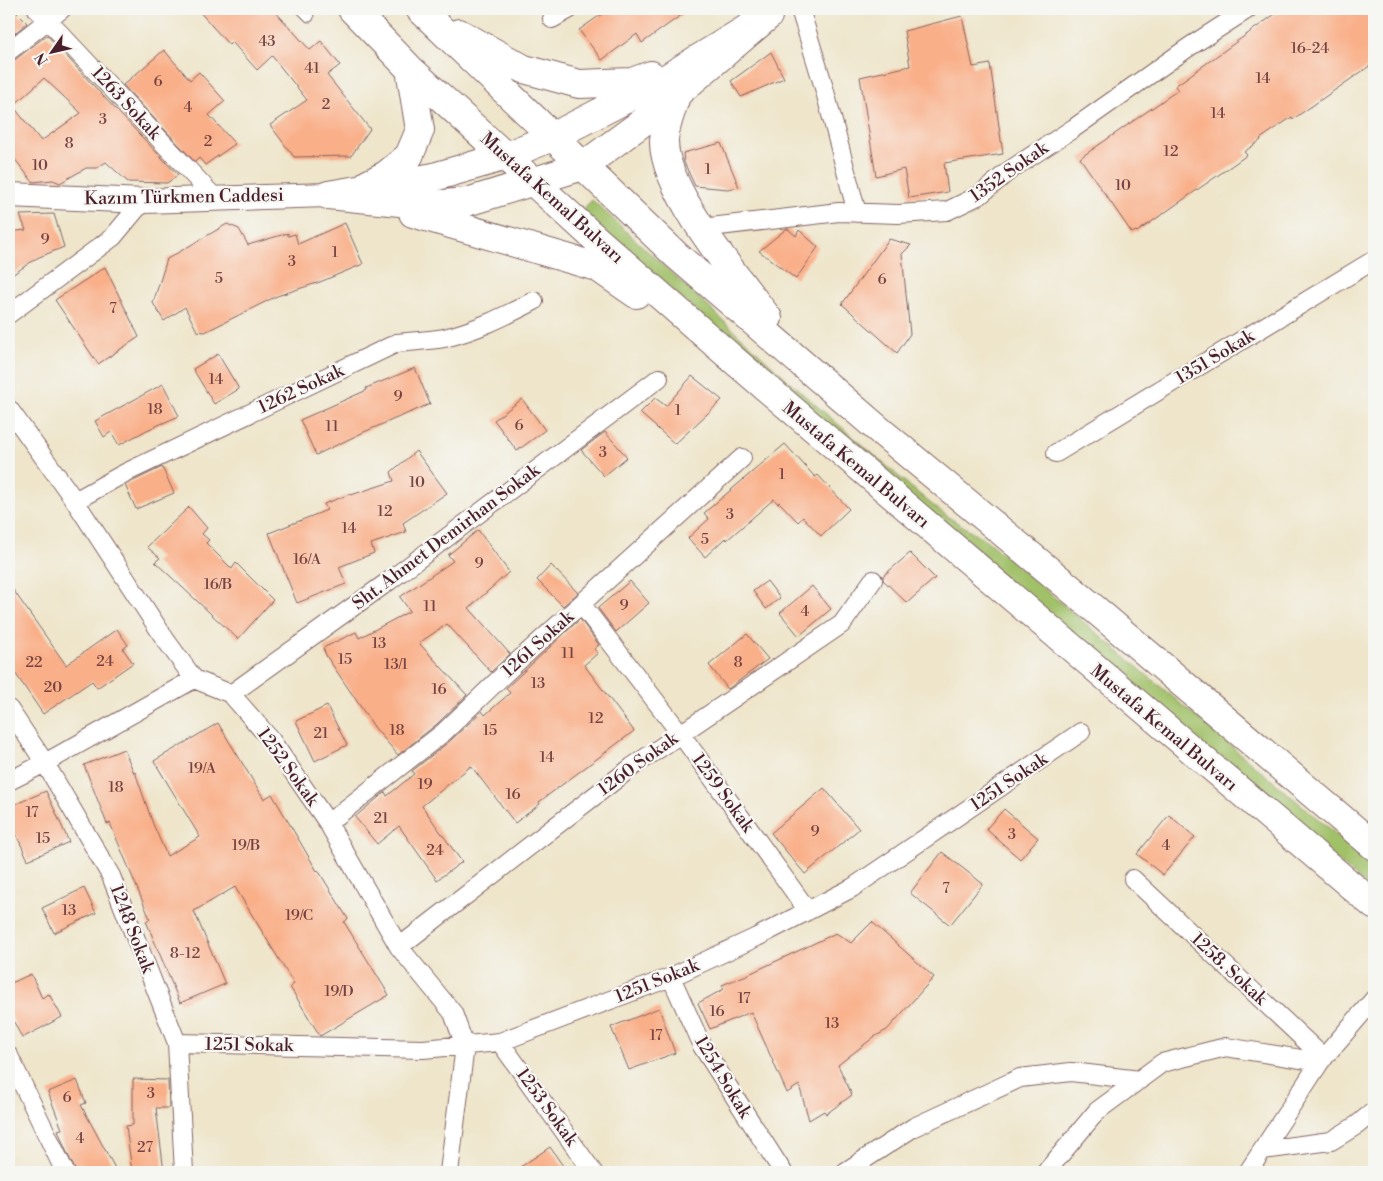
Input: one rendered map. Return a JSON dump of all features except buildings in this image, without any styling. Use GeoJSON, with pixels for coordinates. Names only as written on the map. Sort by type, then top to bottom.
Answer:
{"type":"FeatureCollection","features":[{"type":"Feature","properties":{"kind":"highway","name":"Mustafa Kemal Bulvarı"},"geometry":{"type":"LineString","coordinates":[[352,9],[410,69],[588,232],[735,361],[1374,905]]}},
{"type":"Feature","properties":{"kind":"highway"},"geometry":{"type":"LineString","coordinates":[[421,11],[494,54],[524,69],[579,84],[632,82],[704,55]]}},
{"type":"Feature","properties":{"kind":"highway"},"geometry":{"type":"LineString","coordinates":[[421,11],[676,255],[878,429],[1077,594],[1374,846]]}},
{"type":"Feature","properties":{"kind":"highway"},"geometry":{"type":"LineString","coordinates":[[768,16],[647,119],[583,166],[467,202],[431,205],[328,195],[434,177],[506,156],[552,137],[667,78],[768,16]]}},
{"type":"Feature","properties":{"kind":"highway"},"geometry":{"type":"LineString","coordinates":[[328,195],[358,189],[386,175],[409,156],[420,130],[410,69]]}},
{"type":"Feature","properties":{"kind":"highway"},"geometry":{"type":"LineString","coordinates":[[677,93],[664,140],[667,166],[687,206],[729,268],[808,368]]}},
{"type":"Feature","properties":{"kind":"highway"},"geometry":{"type":"LineString","coordinates":[[328,195],[415,214],[597,267],[735,361]]}},
{"type":"Feature","properties":{"kind":"main road","name":"Kazım Türkmen Caddesi"},"geometry":{"type":"LineString","coordinates":[[9,196],[143,201],[328,195]]}},
{"type":"Feature","properties":{"kind":"street"},"geometry":{"type":"LineString","coordinates":[[9,51],[43,14],[62,9]]}},
{"type":"Feature","properties":{"kind":"street"},"geometry":{"type":"LineString","coordinates":[[552,18],[570,9]]}},
{"type":"Feature","properties":{"kind":"street"},"geometry":{"type":"LineString","coordinates":[[800,9],[823,84],[857,212]]}},
{"type":"Feature","properties":{"kind":"street","name":"1352 Sokak"},"geometry":{"type":"LineString","coordinates":[[702,228],[839,212],[898,214],[947,212],[980,195],[1010,170],[1074,128],[1189,47],[1248,9]]}},
{"type":"Feature","properties":{"kind":"street","name":"1263 Sokak"},"geometry":{"type":"LineString","coordinates":[[43,14],[215,198]]}},
{"type":"Feature","properties":{"kind":"street"},"geometry":{"type":"LineString","coordinates":[[9,314],[113,237],[143,201]]}},
{"type":"Feature","properties":{"kind":"street","name":"1351 Sokak"},"geometry":{"type":"LineString","coordinates":[[1056,454],[1374,260]]}},
{"type":"Feature","properties":{"kind":"street","name":"1262 Sokak"},"geometry":{"type":"LineString","coordinates":[[75,501],[124,474],[397,343],[441,339],[456,335],[534,302]]}},
{"type":"Feature","properties":{"kind":"street","name":"Sht. Ahmet Demirhan Sokak"},"geometry":{"type":"LineString","coordinates":[[231,694],[397,575],[659,378]]}},
{"type":"Feature","properties":{"kind":"street"},"geometry":{"type":"LineString","coordinates":[[9,409],[75,501],[165,639],[194,679],[45,763],[9,781]]}},
{"type":"Feature","properties":{"kind":"street","name":"1261 Sokak"},"geometry":{"type":"LineString","coordinates":[[328,823],[444,732],[516,662],[582,605],[742,458]]}},
{"type":"Feature","properties":{"kind":"street","name":"1260 Sokak"},"geometry":{"type":"LineString","coordinates":[[399,947],[632,767],[842,624],[873,580]]}},
{"type":"Feature","properties":{"kind":"street","name":"1259 Sokak"},"geometry":{"type":"LineString","coordinates":[[582,605],[680,733],[808,911]]}},
{"type":"Feature","properties":{"kind":"street","name":"1252 Sokak"},"geometry":{"type":"LineString","coordinates":[[194,679],[231,694],[271,740],[328,823],[399,947],[453,1013],[465,1046],[448,1172]]}},
{"type":"Feature","properties":{"kind":"street","name":"1248 Sokak"},"geometry":{"type":"LineString","coordinates":[[9,709],[45,763],[111,876],[177,1043],[184,1172]]}},
{"type":"Feature","properties":{"kind":"street","name":"1251 Sokak"},"geometry":{"type":"LineString","coordinates":[[177,1043],[423,1050],[500,1042],[671,977],[758,937],[852,888],[1081,732]]}},
{"type":"Feature","properties":{"kind":"street","name":"1258. Sokak"},"geometry":{"type":"LineString","coordinates":[[1133,879],[1322,1060]]}},
{"type":"Feature","properties":{"kind":"street","name":"1254 Sokak"},"geometry":{"type":"LineString","coordinates":[[671,977],[702,1046],[783,1172]]}},
{"type":"Feature","properties":{"kind":"street"},"geometry":{"type":"LineString","coordinates":[[1248,1172],[1322,1060],[1374,999]]}},
{"type":"Feature","properties":{"kind":"street","name":"1253 Sokak"},"geometry":{"type":"LineString","coordinates":[[500,1042],[593,1172]]}},
{"type":"Feature","properties":{"kind":"street"},"geometry":{"type":"LineString","coordinates":[[1046,1172],[1097,1111],[1162,1063],[1226,1047],[1322,1060]]}},
{"type":"Feature","properties":{"kind":"street"},"geometry":{"type":"LineString","coordinates":[[9,1056],[65,1172]]}},
{"type":"Feature","properties":{"kind":"street"},"geometry":{"type":"LineString","coordinates":[[845,1172],[914,1127],[1020,1078],[1070,1072],[1140,1080]]}},
{"type":"Feature","properties":{"kind":"street"},"geometry":{"type":"LineString","coordinates":[[1264,1150],[1330,1141],[1357,1125],[1374,1111]]}},
{"type":"Feature","properties":{"kind":"lane"},"geometry":{"type":"LineString","coordinates":[[301,9],[309,17]]}},
{"type":"Feature","properties":{"kind":"green space"},"geometry":{"type":"Polygon","coordinates":[[[592,200],[803,394],[926,500],[948,517],[986,540],[1374,866],[1374,892],[1015,588],[581,211],[592,200]]]}}]}
